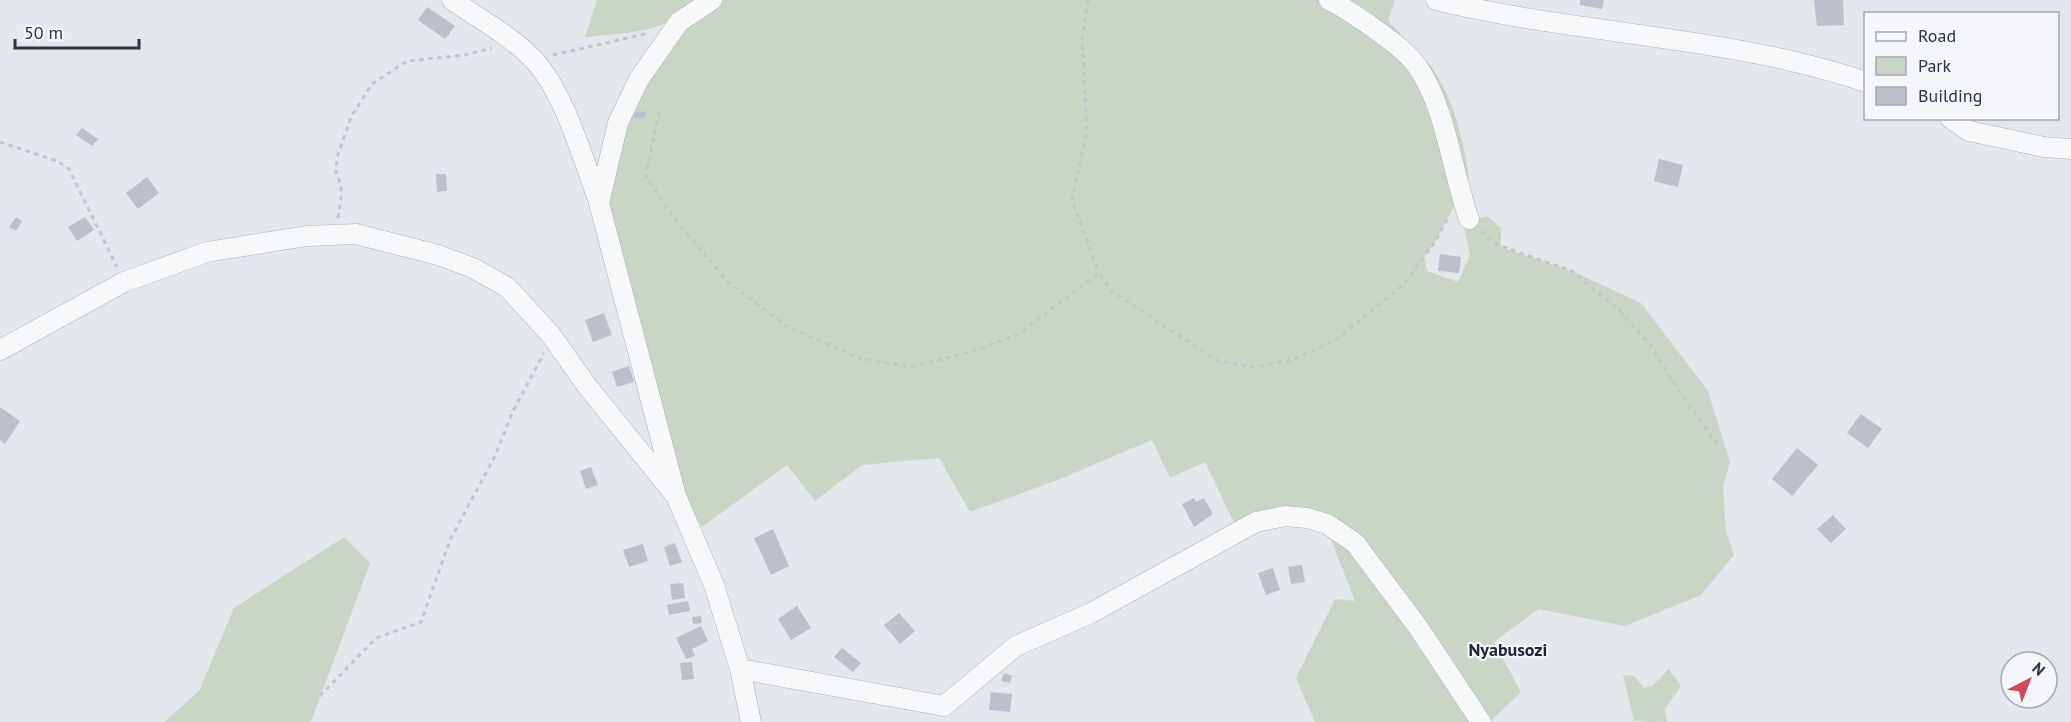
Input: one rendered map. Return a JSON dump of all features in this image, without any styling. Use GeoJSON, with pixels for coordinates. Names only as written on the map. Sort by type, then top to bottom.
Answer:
{"type":"FeatureCollection","features":[{"type":"Feature","properties":{"kind":"street"},"geometry":{"type":"LineString","coordinates":[[452,0],[517,45],[543,71],[557,95],[599,203],[676,496],[714,585],[740,669],[752,722]]}},
{"type":"Feature","properties":{"kind":"street"},"geometry":{"type":"LineString","coordinates":[[599,203],[623,110],[648,65],[678,22],[712,0]]}},
{"type":"Feature","properties":{"kind":"street"},"geometry":{"type":"LineString","coordinates":[[1329,0],[1375,29],[1415,64],[1425,79],[1455,163],[1461,197],[1469,219]]}},
{"type":"Feature","properties":{"kind":"street"},"geometry":{"type":"LineString","coordinates":[[1436,0],[1485,12],[1721,46],[1864,81]]}},
{"type":"Feature","properties":{"kind":"street"},"geometry":{"type":"LineString","coordinates":[[1953,120],[1969,131],[2044,147],[2071,149]]}},
{"type":"Feature","properties":{"kind":"street"},"geometry":{"type":"LineString","coordinates":[[0,350],[124,282],[207,252],[307,236],[356,234],[399,244],[473,268],[507,287],[550,335],[587,386],[676,496]]}},
{"type":"Feature","properties":{"kind":"street"},"geometry":{"type":"LineString","coordinates":[[740,669],[944,706],[1016,646],[1091,613],[1256,522],[1285,516],[1328,524],[1355,543],[1418,627],[1481,722]]}},
{"type":"Feature","properties":{"kind":"path"},"geometry":{"type":"LineString","coordinates":[[1088,0],[1082,40],[1087,130],[1072,200],[1099,273],[1111,291],[1218,361],[1254,367],[1293,360],[1337,339],[1402,285],[1435,242],[1461,197]]}},
{"type":"Feature","properties":{"kind":"path"},"geometry":{"type":"LineString","coordinates":[[547,56],[639,37],[678,22]]}},
{"type":"Feature","properties":{"kind":"path"},"geometry":{"type":"LineString","coordinates":[[337,234],[341,184],[336,173],[337,157],[351,117],[372,84],[407,61],[465,55],[478,50],[517,45]]}},
{"type":"Feature","properties":{"kind":"path"},"geometry":{"type":"LineString","coordinates":[[659,112],[646,176],[673,217],[728,282],[788,327],[859,358],[911,367],[980,348],[1019,334],[1099,273]]}},
{"type":"Feature","properties":{"kind":"path"},"geometry":{"type":"LineString","coordinates":[[0,142],[57,161],[69,169],[124,282]]}},
{"type":"Feature","properties":{"kind":"path"},"geometry":{"type":"LineString","coordinates":[[1469,219],[1498,245],[1572,271],[1619,310],[1650,346],[1718,445]]}},
{"type":"Feature","properties":{"kind":"path"},"geometry":{"type":"LineString","coordinates":[[320,696],[376,638],[421,622],[450,540],[495,456],[550,335]]}},
{"type":"Feature","properties":{"kind":"green space"},"geometry":{"type":"Polygon","coordinates":[[[597,0],[701,0],[687,11],[661,25],[633,32],[585,37],[597,0]]]}},
{"type":"Feature","properties":{"kind":"green space"},"geometry":{"type":"Polygon","coordinates":[[[724,0],[1395,0],[1388,20],[1423,57],[1442,83],[1455,114],[1469,178],[1435,242],[1424,257],[1427,271],[1458,282],[1470,255],[1463,222],[1487,216],[1501,228],[1501,247],[1572,271],[1641,303],[1708,391],[1730,462],[1723,486],[1726,531],[1734,555],[1701,595],[1625,626],[1538,609],[1494,642],[1521,692],[1490,722],[1315,722],[1296,678],[1335,599],[1355,601],[1327,529],[1284,521],[1238,531],[1205,462],[1170,478],[1152,440],[1060,479],[970,512],[939,458],[862,465],[815,501],[787,465],[702,527],[684,497],[607,207],[620,125],[649,77],[685,29],[724,0]]]}},
{"type":"Feature","properties":{"kind":"green space"},"geometry":{"type":"Polygon","coordinates":[[[344,537],[370,563],[311,722],[164,722],[199,691],[234,608],[344,537]]]}},
{"type":"Feature","properties":{"kind":"green space"},"geometry":{"type":"Polygon","coordinates":[[[1669,669],[1681,686],[1665,709],[1667,722],[1634,721],[1623,675],[1634,676],[1644,688],[1652,686],[1669,669]]]}},
{"type":"Feature","properties":{"kind":"building"},"geometry":{"type":"Polygon","coordinates":[[[1580,0],[1604,0],[1602,9],[1580,5],[1580,0]]]}},
{"type":"Feature","properties":{"kind":"building"},"geometry":{"type":"Polygon","coordinates":[[[1814,0],[1843,0],[1844,25],[1817,26],[1814,0]]]}},
{"type":"Feature","properties":{"kind":"building"},"geometry":{"type":"Polygon","coordinates":[[[427,7],[455,26],[445,39],[418,20],[427,7]]]}},
{"type":"Feature","properties":{"kind":"building"},"geometry":{"type":"Polygon","coordinates":[[[645,111],[646,117],[635,119],[634,113],[645,111]]]}},
{"type":"Feature","properties":{"kind":"building"},"geometry":{"type":"Polygon","coordinates":[[[82,128],[98,139],[92,146],[76,135],[82,128]]]}},
{"type":"Feature","properties":{"kind":"building"},"geometry":{"type":"Polygon","coordinates":[[[1659,159],[1683,165],[1678,187],[1654,181],[1659,159]]]}},
{"type":"Feature","properties":{"kind":"building"},"geometry":{"type":"Polygon","coordinates":[[[436,174],[446,174],[447,191],[437,192],[436,174]]]}},
{"type":"Feature","properties":{"kind":"building"},"geometry":{"type":"Polygon","coordinates":[[[147,177],[159,193],[138,209],[126,193],[147,177]]]}},
{"type":"Feature","properties":{"kind":"building"},"geometry":{"type":"Polygon","coordinates":[[[16,217],[22,221],[16,231],[9,227],[16,217]]]}},
{"type":"Feature","properties":{"kind":"building"},"geometry":{"type":"Polygon","coordinates":[[[85,217],[94,230],[77,241],[68,227],[85,217]]]}},
{"type":"Feature","properties":{"kind":"building"},"geometry":{"type":"Polygon","coordinates":[[[1440,254],[1461,257],[1459,273],[1438,271],[1440,254]]]}},
{"type":"Feature","properties":{"kind":"building"},"geometry":{"type":"Polygon","coordinates":[[[604,313],[612,335],[593,342],[585,320],[604,313]]]}},
{"type":"Feature","properties":{"kind":"building"},"geometry":{"type":"Polygon","coordinates":[[[629,366],[634,382],[617,387],[612,372],[629,366]]]}},
{"type":"Feature","properties":{"kind":"building"},"geometry":{"type":"Polygon","coordinates":[[[0,407],[20,421],[5,444],[0,440],[0,407]]]}},
{"type":"Feature","properties":{"kind":"building"},"geometry":{"type":"Polygon","coordinates":[[[1861,414],[1882,429],[1868,448],[1847,433],[1861,414]]]}},
{"type":"Feature","properties":{"kind":"building"},"geometry":{"type":"Polygon","coordinates":[[[1797,448],[1818,465],[1792,496],[1772,479],[1797,448]]]}},
{"type":"Feature","properties":{"kind":"building"},"geometry":{"type":"Polygon","coordinates":[[[591,467],[598,485],[586,489],[580,471],[591,467]]]}},
{"type":"Feature","properties":{"kind":"building"},"geometry":{"type":"Polygon","coordinates":[[[1194,498],[1196,502],[1204,498],[1213,514],[1194,527],[1182,504],[1194,498]]]}},
{"type":"Feature","properties":{"kind":"building"},"geometry":{"type":"Polygon","coordinates":[[[1833,515],[1846,529],[1831,543],[1817,529],[1833,515]]]}},
{"type":"Feature","properties":{"kind":"building"},"geometry":{"type":"Polygon","coordinates":[[[773,529],[789,566],[771,575],[754,538],[773,529]]]}},
{"type":"Feature","properties":{"kind":"building"},"geometry":{"type":"Polygon","coordinates":[[[675,543],[682,562],[670,566],[664,547],[675,543]]]}},
{"type":"Feature","properties":{"kind":"building"},"geometry":{"type":"Polygon","coordinates":[[[643,544],[648,561],[629,567],[623,550],[643,544]]]}},
{"type":"Feature","properties":{"kind":"building"},"geometry":{"type":"Polygon","coordinates":[[[1302,565],[1305,582],[1291,584],[1288,567],[1302,565]]]}},
{"type":"Feature","properties":{"kind":"building"},"geometry":{"type":"Polygon","coordinates":[[[1273,568],[1280,590],[1266,595],[1258,573],[1273,568]]]}},
{"type":"Feature","properties":{"kind":"building"},"geometry":{"type":"Polygon","coordinates":[[[683,583],[685,598],[672,600],[670,584],[683,583]]]}},
{"type":"Feature","properties":{"kind":"building"},"geometry":{"type":"Polygon","coordinates":[[[688,601],[690,611],[669,615],[667,605],[688,601]]]}},
{"type":"Feature","properties":{"kind":"building"},"geometry":{"type":"Polygon","coordinates":[[[797,606],[811,628],[791,640],[778,619],[797,606]]]}},
{"type":"Feature","properties":{"kind":"building"},"geometry":{"type":"Polygon","coordinates":[[[899,613],[915,631],[900,644],[884,625],[899,613]]]}},
{"type":"Feature","properties":{"kind":"building"},"geometry":{"type":"Polygon","coordinates":[[[701,616],[702,623],[693,624],[692,617],[701,616]]]}},
{"type":"Feature","properties":{"kind":"building"},"geometry":{"type":"Polygon","coordinates":[[[701,626],[708,641],[692,649],[695,656],[686,659],[676,638],[701,626]]]}},
{"type":"Feature","properties":{"kind":"building"},"geometry":{"type":"Polygon","coordinates":[[[842,648],[861,663],[853,672],[834,657],[842,648]]]}},
{"type":"Feature","properties":{"kind":"building"},"geometry":{"type":"Polygon","coordinates":[[[692,662],[694,679],[682,680],[680,663],[692,662]]]}},
{"type":"Feature","properties":{"kind":"building"},"geometry":{"type":"Polygon","coordinates":[[[1004,673],[1012,676],[1010,683],[1001,681],[1004,673]]]}},
{"type":"Feature","properties":{"kind":"building"},"geometry":{"type":"Polygon","coordinates":[[[991,692],[1012,694],[1010,712],[989,710],[991,692]]]}},
{"type":"Feature","properties":{"kind":"district","name":"Nyabusozi"},"geometry":{"type":"Point","coordinates":[1508,650]}}]}
